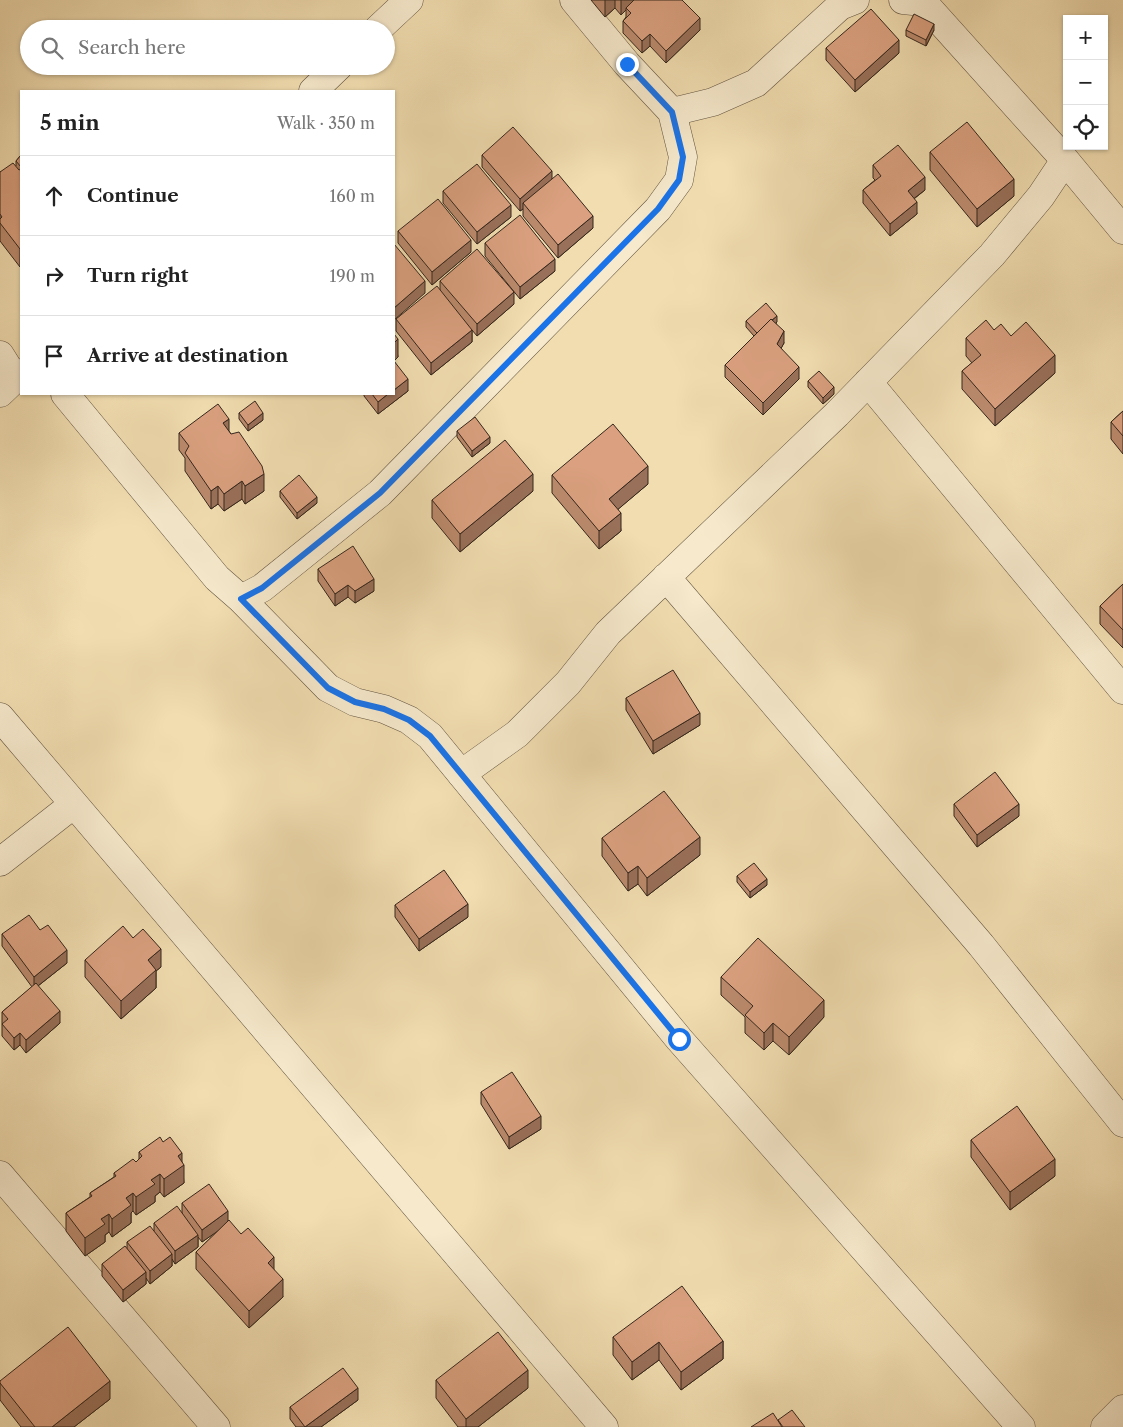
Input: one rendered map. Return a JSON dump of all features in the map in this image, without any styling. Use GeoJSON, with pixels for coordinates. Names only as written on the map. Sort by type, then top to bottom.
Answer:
{"type":"FeatureCollection","features":[{"type":"Feature","properties":{"kind":"street"},"geometry":{"type":"LineString","coordinates":[[388,20],[409,0]]}},
{"type":"Feature","properties":{"kind":"street"},"geometry":{"type":"LineString","coordinates":[[241,599],[262,588],[380,493],[658,209],[679,180],[683,157],[672,112],[627,64],[574,0]]}},
{"type":"Feature","properties":{"kind":"street"},"geometry":{"type":"LineString","coordinates":[[672,112],[713,102],[756,83],[840,6],[855,0]]}},
{"type":"Feature","properties":{"kind":"street"},"geometry":{"type":"LineString","coordinates":[[903,0],[923,2],[1065,160],[1123,230]]}},
{"type":"Feature","properties":{"kind":"street"},"geometry":{"type":"LineString","coordinates":[[314,90],[330,75]]}},
{"type":"Feature","properties":{"kind":"street"},"geometry":{"type":"LineString","coordinates":[[461,774],[517,734],[568,683],[608,633],[868,382],[992,255],[1041,196],[1065,160]]}},
{"type":"Feature","properties":{"kind":"street"},"geometry":{"type":"LineString","coordinates":[[0,355],[12,381]]}},
{"type":"Feature","properties":{"kind":"street"},"geometry":{"type":"LineString","coordinates":[[868,382],[1123,690]]}},
{"type":"Feature","properties":{"kind":"street"},"geometry":{"type":"LineString","coordinates":[[66,395],[217,578],[241,599],[328,688],[355,702],[384,709],[409,720],[430,736],[679,1039],[1021,1427]]}},
{"type":"Feature","properties":{"kind":"street"},"geometry":{"type":"LineString","coordinates":[[666,577],[981,945],[1123,1123]]}},
{"type":"Feature","properties":{"kind":"street"},"geometry":{"type":"LineString","coordinates":[[0,717],[604,1427]]}},
{"type":"Feature","properties":{"kind":"street"},"geometry":{"type":"LineString","coordinates":[[0,862],[74,804]]}},
{"type":"Feature","properties":{"kind":"street"},"geometry":{"type":"LineString","coordinates":[[0,1175],[216,1427]]}},
{"type":"Feature","properties":{"kind":"street"},"geometry":{"type":"LineString","coordinates":[[1105,1427],[1123,1409]]}},
{"type":"Feature","properties":{"kind":"building"},"geometry":{"type":"Polygon","coordinates":[[[634,0],[682,0],[700,18],[666,51],[650,34],[642,41],[623,21],[631,13],[626,8],[634,0]]]}},
{"type":"Feature","properties":{"kind":"building"},"geometry":{"type":"Polygon","coordinates":[[[871,9],[899,40],[855,80],[826,48],[871,9]]]}},
{"type":"Feature","properties":{"kind":"building"},"geometry":{"type":"Polygon","coordinates":[[[914,14],[934,24],[926,40],[906,30],[914,14]]]}},
{"type":"Feature","properties":{"kind":"building"},"geometry":{"type":"Polygon","coordinates":[[[967,122],[1014,179],[977,209],[930,152],[967,122]]]}},
{"type":"Feature","properties":{"kind":"building"},"geometry":{"type":"Polygon","coordinates":[[[513,127],[552,171],[520,199],[482,155],[513,127]]]}},
{"type":"Feature","properties":{"kind":"building"},"geometry":{"type":"Polygon","coordinates":[[[898,145],[925,177],[908,191],[917,202],[890,224],[863,190],[881,176],[873,165],[898,145]]]}},
{"type":"Feature","properties":{"kind":"building"},"geometry":{"type":"Polygon","coordinates":[[[20,156],[20,166],[16,161],[20,156]]]}},
{"type":"Feature","properties":{"kind":"building"},"geometry":{"type":"Polygon","coordinates":[[[13,163],[20,170],[20,249],[0,223],[2,217],[0,214],[0,172],[13,163]]]}},
{"type":"Feature","properties":{"kind":"building"},"geometry":{"type":"Polygon","coordinates":[[[477,164],[511,205],[477,232],[443,191],[477,164]]]}},
{"type":"Feature","properties":{"kind":"building"},"geometry":{"type":"Polygon","coordinates":[[[558,174],[593,216],[558,245],[523,203],[558,174]]]}},
{"type":"Feature","properties":{"kind":"building"},"geometry":{"type":"Polygon","coordinates":[[[438,199],[471,240],[432,272],[398,231],[438,199]]]}},
{"type":"Feature","properties":{"kind":"building"},"geometry":{"type":"Polygon","coordinates":[[[520,215],[555,259],[520,287],[485,243],[520,215]]]}},
{"type":"Feature","properties":{"kind":"building"},"geometry":{"type":"Polygon","coordinates":[[[395,245],[425,281],[395,307],[395,245]]]}},
{"type":"Feature","properties":{"kind":"building"},"geometry":{"type":"Polygon","coordinates":[[[477,249],[514,292],[477,324],[440,281],[477,249]]]}},
{"type":"Feature","properties":{"kind":"building"},"geometry":{"type":"Polygon","coordinates":[[[437,286],[472,330],[431,363],[396,319],[437,286]]]}},
{"type":"Feature","properties":{"kind":"building"},"geometry":{"type":"Polygon","coordinates":[[[766,303],[777,316],[771,319],[757,333],[746,321],[766,303]]]}},
{"type":"Feature","properties":{"kind":"building"},"geometry":{"type":"Polygon","coordinates":[[[771,319],[784,331],[777,344],[799,367],[763,403],[725,365],[771,319]]]}},
{"type":"Feature","properties":{"kind":"building"},"geometry":{"type":"Polygon","coordinates":[[[986,320],[994,330],[1001,324],[1011,336],[1026,322],[1055,355],[995,409],[962,371],[981,355],[966,338],[986,320]]]}},
{"type":"Feature","properties":{"kind":"building"},"geometry":{"type":"Polygon","coordinates":[[[395,362],[408,379],[395,389],[395,362]]]}},
{"type":"Feature","properties":{"kind":"building"},"geometry":{"type":"Polygon","coordinates":[[[819,371],[834,387],[823,398],[808,381],[819,371]]]}},
{"type":"Feature","properties":{"kind":"building"},"geometry":{"type":"Polygon","coordinates":[[[373,395],[387,395],[378,402],[373,395]]]}},
{"type":"Feature","properties":{"kind":"building"},"geometry":{"type":"Polygon","coordinates":[[[255,401],[263,413],[248,425],[239,413],[255,401]]]}},
{"type":"Feature","properties":{"kind":"building"},"geometry":{"type":"Polygon","coordinates":[[[218,404],[229,419],[223,423],[231,434],[239,432],[262,466],[264,474],[245,486],[242,481],[224,494],[218,486],[211,491],[185,453],[189,446],[179,433],[218,404]]]}},
{"type":"Feature","properties":{"kind":"building"},"geometry":{"type":"Polygon","coordinates":[[[1123,411],[1123,436],[1111,422],[1123,411]]]}},
{"type":"Feature","properties":{"kind":"building"},"geometry":{"type":"Polygon","coordinates":[[[475,417],[490,437],[472,451],[457,431],[475,417]]]}},
{"type":"Feature","properties":{"kind":"building"},"geometry":{"type":"Polygon","coordinates":[[[613,424],[648,466],[609,499],[621,513],[599,531],[552,475],[613,424]]]}},
{"type":"Feature","properties":{"kind":"building"},"geometry":{"type":"Polygon","coordinates":[[[505,440],[533,474],[460,534],[432,500],[505,440]]]}},
{"type":"Feature","properties":{"kind":"building"},"geometry":{"type":"Polygon","coordinates":[[[299,475],[317,497],[297,513],[280,491],[299,475]]]}},
{"type":"Feature","properties":{"kind":"building"},"geometry":{"type":"Polygon","coordinates":[[[353,546],[374,579],[355,591],[348,585],[335,594],[318,569],[353,546]]]}},
{"type":"Feature","properties":{"kind":"building"},"geometry":{"type":"Polygon","coordinates":[[[1123,584],[1123,630],[1100,606],[1123,584]]]}},
{"type":"Feature","properties":{"kind":"building"},"geometry":{"type":"Polygon","coordinates":[[[673,670],[700,713],[653,741],[626,698],[673,670]]]}},
{"type":"Feature","properties":{"kind":"building"},"geometry":{"type":"Polygon","coordinates":[[[995,772],[1019,804],[977,835],[954,804],[995,772]]]}},
{"type":"Feature","properties":{"kind":"building"},"geometry":{"type":"Polygon","coordinates":[[[664,791],[700,837],[647,878],[638,866],[628,873],[602,838],[664,791]]]}},
{"type":"Feature","properties":{"kind":"building"},"geometry":{"type":"Polygon","coordinates":[[[754,863],[767,879],[750,892],[737,876],[754,863]]]}},
{"type":"Feature","properties":{"kind":"building"},"geometry":{"type":"Polygon","coordinates":[[[444,870],[468,904],[419,939],[395,905],[444,870]]]}},
{"type":"Feature","properties":{"kind":"building"},"geometry":{"type":"Polygon","coordinates":[[[29,915],[40,930],[48,925],[67,950],[34,977],[2,934],[29,915]]]}},
{"type":"Feature","properties":{"kind":"building"},"geometry":{"type":"Polygon","coordinates":[[[123,926],[133,938],[143,929],[161,949],[148,960],[156,970],[121,1001],[85,960],[123,926]]]}},
{"type":"Feature","properties":{"kind":"building"},"geometry":{"type":"Polygon","coordinates":[[[758,938],[824,1000],[789,1037],[773,1023],[764,1033],[745,1015],[753,1006],[721,977],[758,938]]]}},
{"type":"Feature","properties":{"kind":"building"},"geometry":{"type":"Polygon","coordinates":[[[36,983],[60,1011],[26,1040],[20,1033],[14,1038],[2,1024],[8,1019],[2,1012],[36,983]]]}},
{"type":"Feature","properties":{"kind":"building"},"geometry":{"type":"Polygon","coordinates":[[[512,1072],[541,1116],[509,1137],[481,1092],[512,1072]]]}},
{"type":"Feature","properties":{"kind":"building"},"geometry":{"type":"Polygon","coordinates":[[[1017,1106],[1055,1159],[1010,1192],[971,1140],[1017,1106]]]}},
{"type":"Feature","properties":{"kind":"building"},"geometry":{"type":"Polygon","coordinates":[[[160,1137],[163,1142],[170,1137],[182,1153],[178,1156],[184,1165],[164,1179],[160,1174],[151,1180],[155,1184],[136,1197],[133,1193],[126,1198],[131,1205],[112,1219],[109,1214],[101,1219],[105,1224],[85,1238],[66,1213],[92,1196],[90,1193],[116,1176],[114,1173],[133,1159],[136,1162],[142,1156],[139,1152],[160,1137]]]}},
{"type":"Feature","properties":{"kind":"building"},"geometry":{"type":"Polygon","coordinates":[[[209,1184],[228,1211],[202,1230],[182,1203],[209,1184]]]}},
{"type":"Feature","properties":{"kind":"building"},"geometry":{"type":"Polygon","coordinates":[[[177,1206],[198,1235],[175,1251],[154,1223],[177,1206]]]}},
{"type":"Feature","properties":{"kind":"building"},"geometry":{"type":"Polygon","coordinates":[[[229,1220],[241,1234],[248,1228],[274,1257],[268,1263],[283,1279],[249,1311],[196,1252],[229,1220]]]}},
{"type":"Feature","properties":{"kind":"building"},"geometry":{"type":"Polygon","coordinates":[[[150,1226],[172,1254],[150,1271],[127,1242],[150,1226]]]}},
{"type":"Feature","properties":{"kind":"building"},"geometry":{"type":"Polygon","coordinates":[[[125,1246],[146,1272],[123,1290],[102,1264],[125,1246]]]}},
{"type":"Feature","properties":{"kind":"building"},"geometry":{"type":"Polygon","coordinates":[[[682,1286],[723,1341],[681,1372],[659,1342],[632,1362],[613,1337],[682,1286]]]}},
{"type":"Feature","properties":{"kind":"building"},"geometry":{"type":"Polygon","coordinates":[[[68,1327],[110,1381],[52,1427],[35,1427],[0,1381],[68,1327]]]}},
{"type":"Feature","properties":{"kind":"building"},"geometry":{"type":"Polygon","coordinates":[[[498,1332],[528,1370],[466,1419],[436,1380],[498,1332]]]}},
{"type":"Feature","properties":{"kind":"building"},"geometry":{"type":"Polygon","coordinates":[[[343,1368],[358,1388],[305,1427],[290,1407],[343,1368]]]}},
{"type":"Feature","properties":{"kind":"building"},"geometry":{"type":"Polygon","coordinates":[[[792,1410],[805,1427],[783,1427],[778,1420],[792,1410]]]}},
{"type":"Feature","properties":{"kind":"building"},"geometry":{"type":"Polygon","coordinates":[[[773,1413],[782,1427],[751,1427],[773,1413]]]}},
{"type":"Feature","properties":{"kind":"route"},"geometry":{"type":"LineString","coordinates":[[627,64],[672,112],[683,157],[679,180],[658,209],[380,493],[262,588],[241,599],[309,671],[328,688],[355,702],[384,709],[409,720],[430,736],[679,1039]]}}]}
